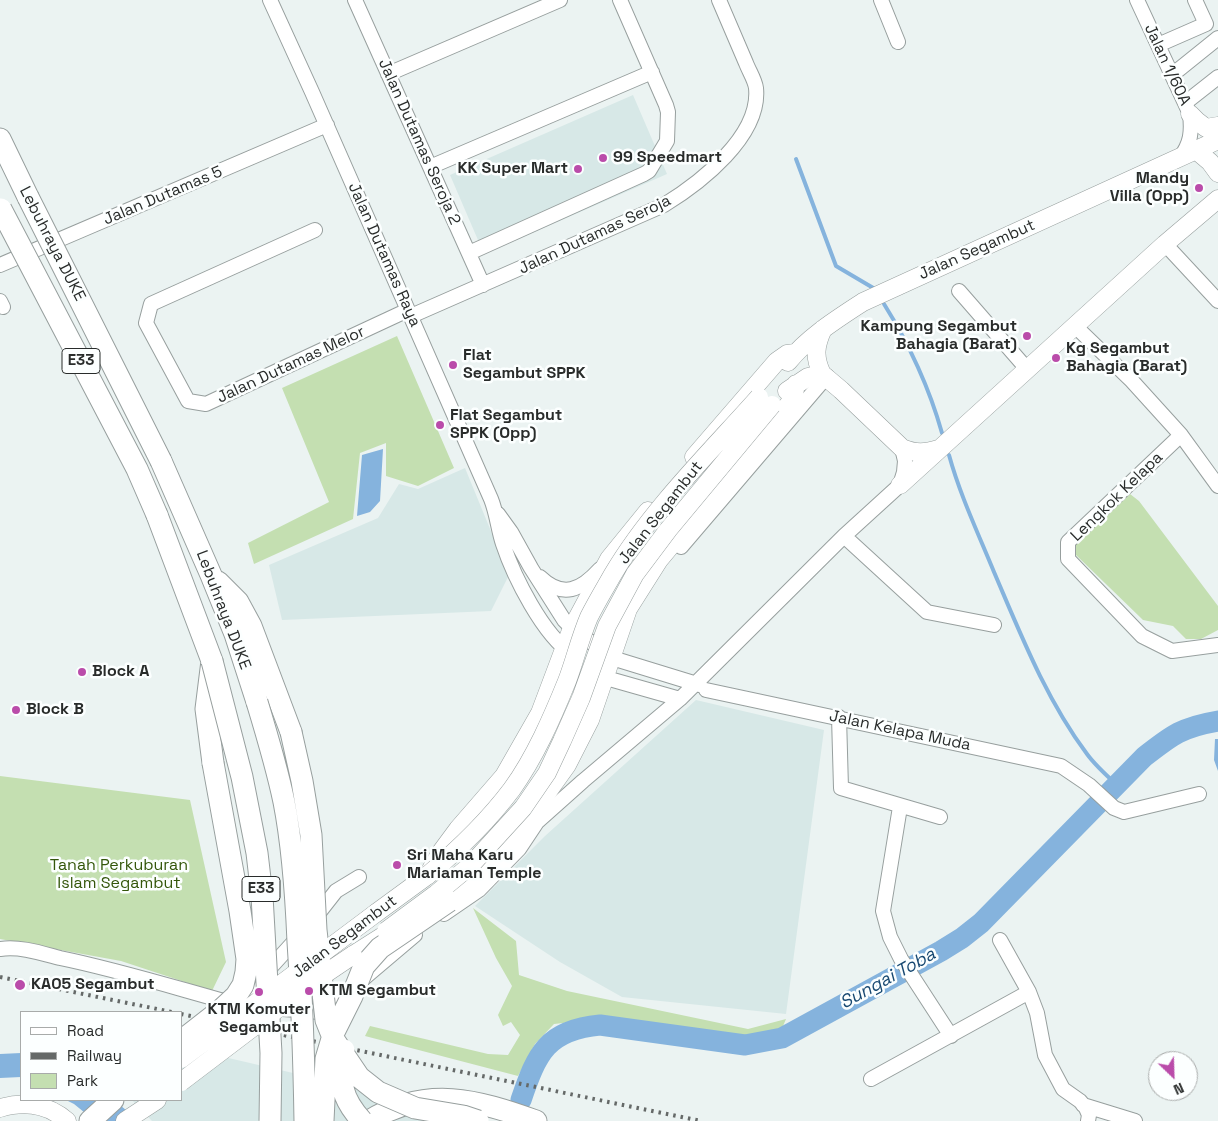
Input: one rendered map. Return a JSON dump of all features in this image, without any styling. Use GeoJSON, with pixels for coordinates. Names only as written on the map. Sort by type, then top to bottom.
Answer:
{"type":"FeatureCollection","features":[{"type":"Feature","properties":{"kind":"highway","name":"Lebuhraya DUKE"},"geometry":{"type":"LineString","coordinates":[[0,139],[160,461],[211,575],[234,634],[272,752],[284,803],[296,901],[305,1121]]}},
{"type":"Feature","properties":{"kind":"highway","name":"Lebuhraya DUKE"},"geometry":{"type":"LineString","coordinates":[[1,208],[137,469],[184,583],[212,661],[242,777],[257,853],[262,896],[271,1053],[270,1121]]}},
{"type":"Feature","properties":{"kind":"highway","name":"E33"},"geometry":{"type":"LineString","coordinates":[[211,575],[238,602],[251,626],[291,732],[302,780],[311,836],[316,930],[326,1020],[330,1030],[359,1077],[378,1092],[415,1108],[463,1116],[478,1121]]}},
{"type":"Feature","properties":{"kind":"highway"},"geometry":{"type":"LineString","coordinates":[[182,1039],[222,1010],[236,996],[243,985],[246,972],[247,959],[242,920],[213,763],[206,709],[212,661]]}},
{"type":"Feature","properties":{"kind":"highway"},"geometry":{"type":"LineString","coordinates":[[323,1121],[326,1058],[334,1032],[364,966],[380,948],[450,901]]}},
{"type":"Feature","properties":{"kind":"highway"},"geometry":{"type":"LineString","coordinates":[[352,996],[345,1038],[342,1074],[344,1095],[351,1108],[362,1121]]}},
{"type":"Feature","properties":{"kind":"highway"},"geometry":{"type":"LineString","coordinates":[[369,1121],[393,1108],[419,1101],[452,1099],[493,1106],[536,1121]]}},
{"type":"Feature","properties":{"kind":"highway"},"geometry":{"type":"LineString","coordinates":[[91,1121],[112,1101]]}},
{"type":"Feature","properties":{"kind":"main road"},"geometry":{"type":"LineString","coordinates":[[1188,108],[1197,121],[1206,128],[1218,126]]}},
{"type":"Feature","properties":{"kind":"main road","name":"Jalan Segambut"},"geometry":{"type":"LineString","coordinates":[[182,1081],[310,984],[436,894],[471,865],[522,808],[546,773],[562,742],[581,698],[607,626],[635,574],[766,401],[795,353],[823,329],[863,302],[1218,140]]}},
{"type":"Feature","properties":{"kind":"main road"},"geometry":{"type":"LineString","coordinates":[[1197,151],[1210,162],[1218,174]]}},
{"type":"Feature","properties":{"kind":"main road"},"geometry":{"type":"LineString","coordinates":[[900,485],[1165,244],[1218,199]]}},
{"type":"Feature","properties":{"kind":"main road"},"geometry":{"type":"LineString","coordinates":[[823,329],[817,340],[815,352],[817,363],[824,375],[902,448],[912,453],[925,453],[939,449]]}},
{"type":"Feature","properties":{"kind":"main road"},"geometry":{"type":"LineString","coordinates":[[428,874],[447,844],[504,776],[540,713],[572,628],[614,554],[666,488],[765,374],[777,361],[787,354],[795,353]]}},
{"type":"Feature","properties":{"kind":"main road","name":"Jalan Segambut"},"geometry":{"type":"LineString","coordinates":[[182,1058],[428,874],[454,853],[480,827],[512,788],[532,756],[567,680],[589,618],[614,573],[651,521],[766,401],[808,377],[824,375]]}},
{"type":"Feature","properties":{"kind":"main road"},"geometry":{"type":"LineString","coordinates":[[614,554],[611,567],[615,578],[624,585],[641,579],[793,399],[796,384]]}},
{"type":"Feature","properties":{"kind":"main road"},"geometry":{"type":"LineString","coordinates":[[352,955],[450,901],[505,849],[523,828],[566,765],[590,720],[606,678],[628,609],[659,560]]}},
{"type":"Feature","properties":{"kind":"main road"},"geometry":{"type":"LineString","coordinates":[[555,672],[567,667],[587,672],[596,682],[600,695]]}},
{"type":"Feature","properties":{"kind":"main road"},"geometry":{"type":"LineString","coordinates":[[91,1121],[121,1101]]}},
{"type":"Feature","properties":{"kind":"main road"},"geometry":{"type":"LineString","coordinates":[[125,1121],[155,1101]]}},
{"type":"Feature","properties":{"kind":"main road"},"geometry":{"type":"LineString","coordinates":[[8,1106],[38,1106],[49,1109],[68,1121]]}},
{"type":"Feature","properties":{"kind":"street","name":"Jalan Dutamas Raya"},"geometry":{"type":"LineString","coordinates":[[270,0],[496,511],[503,544],[532,606],[563,648],[606,678],[680,700]]}},
{"type":"Feature","properties":{"kind":"street","name":"Jalan Dutamas Seroja 2"},"geometry":{"type":"LineString","coordinates":[[355,0],[483,285]]}},
{"type":"Feature","properties":{"kind":"street"},"geometry":{"type":"LineString","coordinates":[[388,74],[560,0]]}},
{"type":"Feature","properties":{"kind":"street"},"geometry":{"type":"LineString","coordinates":[[469,253],[649,171],[667,142],[666,105],[620,0]]}},
{"type":"Feature","properties":{"kind":"street","name":"Jalan Dutamas Seroja"},"geometry":{"type":"LineString","coordinates":[[409,313],[483,285],[640,217],[683,194],[732,149],[749,123],[754,106],[756,87],[719,0]]}},
{"type":"Feature","properties":{"kind":"street"},"geometry":{"type":"LineString","coordinates":[[881,0],[898,42]]}},
{"type":"Feature","properties":{"kind":"street","name":"Jalan 1/60A"},"geometry":{"type":"LineString","coordinates":[[1137,0],[1188,108],[1192,128],[1191,139],[1180,158]]}},
{"type":"Feature","properties":{"kind":"street"},"geometry":{"type":"LineString","coordinates":[[1158,45],[1206,24],[1195,0]]}},
{"type":"Feature","properties":{"kind":"street"},"geometry":{"type":"LineString","coordinates":[[1172,74],[1218,38]]}},
{"type":"Feature","properties":{"kind":"street"},"geometry":{"type":"LineString","coordinates":[[430,167],[652,72]]}},
{"type":"Feature","properties":{"kind":"street"},"geometry":{"type":"LineString","coordinates":[[1188,108],[1218,77]]}},
{"type":"Feature","properties":{"kind":"street","name":"Jalan Dutamas 5"},"geometry":{"type":"LineString","coordinates":[[0,265],[326,126]]}},
{"type":"Feature","properties":{"kind":"street","name":"Jalan Dutamas Melor"},"geometry":{"type":"LineString","coordinates":[[315,230],[151,304],[146,323],[188,402],[206,404],[409,313]]}},
{"type":"Feature","properties":{"kind":"street"},"geometry":{"type":"LineString","coordinates":[[1165,244],[1218,300]]}},
{"type":"Feature","properties":{"kind":"street"},"geometry":{"type":"LineString","coordinates":[[959,291],[1027,369]]}},
{"type":"Feature","properties":{"kind":"street"},"geometry":{"type":"LineString","coordinates":[[1075,326],[1132,381],[1181,435],[1218,486]]}},
{"type":"Feature","properties":{"kind":"street"},"geometry":{"type":"LineString","coordinates":[[676,552],[824,375]]}},
{"type":"Feature","properties":{"kind":"street","name":"Lengkok Kelapa"},"geometry":{"type":"LineString","coordinates":[[1181,435],[1068,542],[1068,559],[1142,636],[1172,651],[1218,645]]}},
{"type":"Feature","properties":{"kind":"street"},"geometry":{"type":"LineString","coordinates":[[0,949],[18,948],[63,958],[220,1000],[307,1012],[319,1012],[330,1007],[419,932],[479,890],[519,849],[537,822],[680,700],[700,687],[844,536],[900,485],[905,461],[902,448]]}},
{"type":"Feature","properties":{"kind":"street","name":"Jalan Dutamas Raya"},"geometry":{"type":"LineString","coordinates":[[496,511],[511,532],[530,568],[564,620],[572,628],[612,658],[700,687]]}},
{"type":"Feature","properties":{"kind":"street"},"geometry":{"type":"LineString","coordinates":[[844,536],[927,612],[994,625]]}},
{"type":"Feature","properties":{"kind":"street"},"geometry":{"type":"LineString","coordinates":[[530,568],[547,584],[563,591],[584,584],[614,554]]}},
{"type":"Feature","properties":{"kind":"street","name":"Jalan Kelapa Muda"},"geometry":{"type":"LineString","coordinates":[[700,687],[1061,766],[1088,785],[1114,808],[1124,812],[1200,794]]}},
{"type":"Feature","properties":{"kind":"street"},"geometry":{"type":"LineString","coordinates":[[839,717],[841,788],[900,807],[940,817]]}},
{"type":"Feature","properties":{"kind":"street"},"geometry":{"type":"LineString","coordinates":[[900,807],[883,911],[890,937],[900,960],[951,1036]]}},
{"type":"Feature","properties":{"kind":"street"},"geometry":{"type":"LineString","coordinates":[[242,1003],[261,978],[308,926],[336,891],[359,877]]}},
{"type":"Feature","properties":{"kind":"street"},"geometry":{"type":"LineString","coordinates":[[1000,940],[1029,992],[1037,1012],[1045,1055],[1063,1089],[1083,1104],[1088,1111],[1088,1121]]}},
{"type":"Feature","properties":{"kind":"street"},"geometry":{"type":"LineString","coordinates":[[871,1080],[1029,992]]}},
{"type":"Feature","properties":{"kind":"street"},"geometry":{"type":"LineString","coordinates":[[1083,1104],[1135,1121]]}},
{"type":"Feature","properties":{"kind":"shaded area"},"geometry":{"type":"Polygon","coordinates":[[[633,95],[667,174],[484,254],[450,175],[633,95]]]}},
{"type":"Feature","properties":{"kind":"shaded area"},"geometry":{"type":"Polygon","coordinates":[[[465,468],[509,575],[491,611],[282,620],[269,565],[378,518],[399,484],[418,489],[465,468]]]}},
{"type":"Feature","properties":{"kind":"shaded area"},"geometry":{"type":"Polygon","coordinates":[[[696,700],[824,730],[786,1014],[622,997],[560,962],[475,906],[545,836],[696,700]]]}},
{"type":"Feature","properties":{"kind":"shaded area"},"geometry":{"type":"Polygon","coordinates":[[[182,1047],[431,1105],[433,1121],[152,1121],[133,1101],[182,1101],[182,1047]]]}},
{"type":"Feature","properties":{"kind":"green space"},"geometry":{"type":"Polygon","coordinates":[[[397,336],[454,468],[418,486],[386,476],[386,443],[360,453],[353,519],[254,564],[248,543],[329,502],[282,388],[397,336]]]}},
{"type":"Feature","properties":{"kind":"green space"},"geometry":{"type":"Polygon","coordinates":[[[1130,494],[1139,501],[1218,606],[1218,630],[1201,639],[1186,639],[1173,626],[1143,620],[1076,555],[1074,545],[1130,494]]]}},
{"type":"Feature","properties":{"kind":"green space","name":"Tanah Perkuburan Islam Segambut"},"geometry":{"type":"Polygon","coordinates":[[[0,776],[190,800],[226,962],[212,991],[121,961],[0,939],[0,776]]]}},
{"type":"Feature","properties":{"kind":"green space"},"geometry":{"type":"Polygon","coordinates":[[[473,908],[516,941],[519,975],[567,991],[748,1029],[786,1019],[781,1031],[741,1039],[608,1018],[554,1024],[535,1044],[518,1076],[365,1036],[370,1026],[488,1054],[508,1055],[520,1035],[511,1022],[503,1026],[498,1015],[512,986],[496,958],[473,908]]]}},
{"type":"Feature","properties":{"kind":"water"},"geometry":{"type":"Polygon","coordinates":[[[383,449],[380,501],[370,512],[357,516],[362,455],[383,449]]]}},
{"type":"Feature","properties":{"kind":"water"},"geometry":{"type":"Polygon","coordinates":[[[1215,739],[1218,739],[1218,771],[1214,760],[1215,739]]]}},
{"type":"Feature","properties":{"kind":"water"},"geometry":{"type":"Polygon","coordinates":[[[20,1053],[20,1077],[0,1078],[0,1054],[20,1053]]]}},
{"type":"Feature","properties":{"kind":"water"},"geometry":{"type":"Polygon","coordinates":[[[68,1101],[115,1101],[139,1121],[95,1121],[68,1101]]]}},
{"type":"Feature","properties":{"kind":"waterway"},"geometry":{"type":"LineString","coordinates":[[796,159],[836,266],[875,289]]}},
{"type":"Feature","properties":{"kind":"waterway"},"geometry":{"type":"LineString","coordinates":[[884,304],[918,366],[942,433]]}},
{"type":"Feature","properties":{"kind":"waterway"},"geometry":{"type":"LineString","coordinates":[[949,455],[958,485],[1035,666],[1072,733],[1097,766],[1116,784]]}},
{"type":"Feature","properties":{"kind":"waterway","name":"Sungai Toba"},"geometry":{"type":"LineString","coordinates":[[521,1100],[533,1069],[547,1047],[568,1032],[582,1028],[600,1025],[745,1045],[782,1038],[962,938],[981,923],[1144,757],[1162,743],[1186,729],[1218,721]]}},
{"type":"Feature","properties":{"kind":"railway"},"geometry":{"type":"LineString","coordinates":[[0,977],[167,1011]]}},
{"type":"Feature","properties":{"kind":"railway"},"geometry":{"type":"LineString","coordinates":[[182,1014],[701,1121]]}},
{"type":"Feature","properties":{"kind":"place","name":"99 Speedmart"},"geometry":{"type":"Point","coordinates":[603,158]}},
{"type":"Feature","properties":{"kind":"place","name":"KK Super Mart"},"geometry":{"type":"Point","coordinates":[578,169]}},
{"type":"Feature","properties":{"kind":"place","name":"Mandy Villa (Opp)"},"geometry":{"type":"Point","coordinates":[1199,188]}},
{"type":"Feature","properties":{"kind":"place","name":"Kampung Segambut Bahagia (Barat)"},"geometry":{"type":"Point","coordinates":[1027,336]}},
{"type":"Feature","properties":{"kind":"place","name":"Kg Segambut Bahagia (Barat)"},"geometry":{"type":"Point","coordinates":[1056,358]}},
{"type":"Feature","properties":{"kind":"place","name":"Flat Segambut SPPK"},"geometry":{"type":"Point","coordinates":[453,365]}},
{"type":"Feature","properties":{"kind":"place","name":"Flat Segambut SPPK (Opp)"},"geometry":{"type":"Point","coordinates":[440,425]}},
{"type":"Feature","properties":{"kind":"place","name":"Block A"},"geometry":{"type":"Point","coordinates":[82,672]}},
{"type":"Feature","properties":{"kind":"place","name":"Block B"},"geometry":{"type":"Point","coordinates":[16,710]}},
{"type":"Feature","properties":{"kind":"place","name":"Sri Maha Karu Mariaman Temple"},"geometry":{"type":"Point","coordinates":[397,865]}},
{"type":"Feature","properties":{"kind":"place","name":"KA05 Segambut"},"geometry":{"type":"Point","coordinates":[20,985]}},
{"type":"Feature","properties":{"kind":"place","name":"KTM Segambut"},"geometry":{"type":"Point","coordinates":[309,991]}},
{"type":"Feature","properties":{"kind":"place","name":"KTM Komuter Segambut"},"geometry":{"type":"Point","coordinates":[259,992]}}]}
